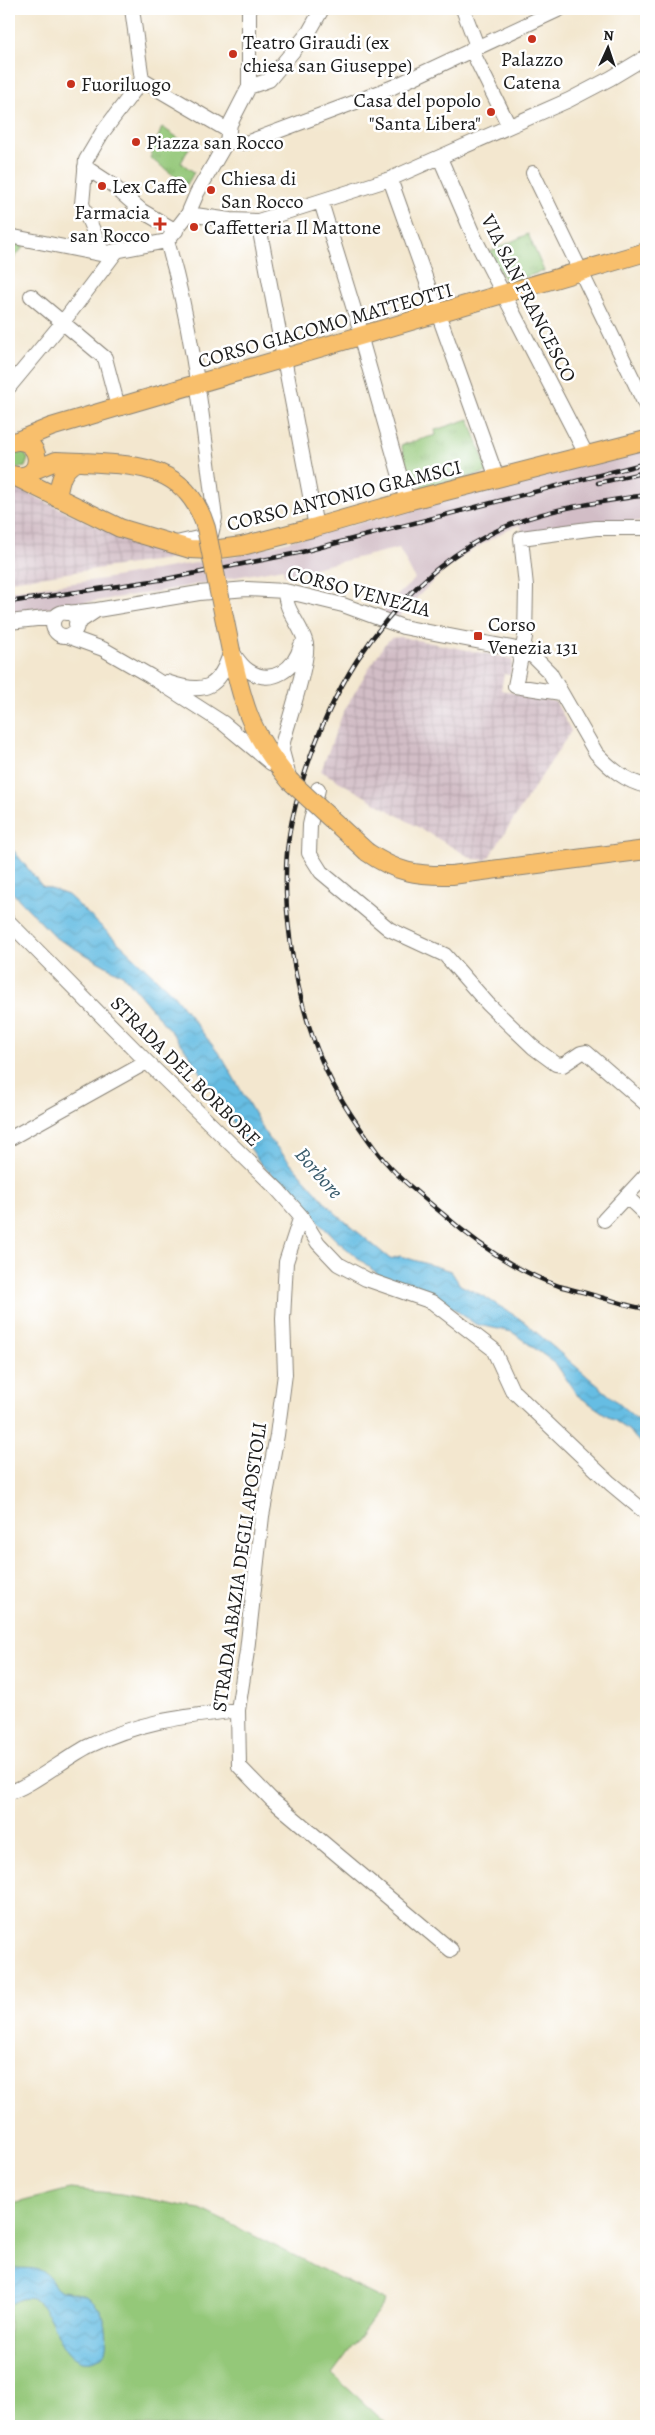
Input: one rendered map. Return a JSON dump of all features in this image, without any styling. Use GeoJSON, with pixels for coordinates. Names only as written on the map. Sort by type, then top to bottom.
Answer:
{"type":"FeatureCollection","features":[{"type":"Feature","properties":{"kind":"main road","name":"CORSO GIACOMO MATTEOTTI"},"geometry":{"type":"LineString","coordinates":[[13,442],[51,427],[646,252]]}},
{"type":"Feature","properties":{"kind":"main road","name":"CORSO ANTONIO GRAMSCI"},"geometry":{"type":"LineString","coordinates":[[11,475],[120,528],[190,549],[212,550],[242,546],[316,528],[586,454],[646,440]]}},
{"type":"Feature","properties":{"kind":"main road"},"geometry":{"type":"LineString","coordinates":[[13,442],[28,444],[34,450],[56,462]]}},
{"type":"Feature","properties":{"kind":"main road"},"geometry":{"type":"LineString","coordinates":[[34,450],[37,458],[34,470]]}},
{"type":"Feature","properties":{"kind":"main road"},"geometry":{"type":"LineString","coordinates":[[11,475],[25,477],[34,470],[56,462],[120,464],[153,469],[167,476],[188,493],[201,513],[206,528],[240,696],[252,726],[267,752],[290,780],[367,852],[386,865],[403,871],[428,875],[460,874],[646,850]]}},
{"type":"Feature","properties":{"kind":"main road"},"geometry":{"type":"LineString","coordinates":[[57,498],[61,477],[68,467],[79,462]]}},
{"type":"Feature","properties":{"kind":"street"},"geometry":{"type":"LineString","coordinates":[[109,253],[82,204],[85,167],[86,160],[102,133],[142,80],[132,9]]}},
{"type":"Feature","properties":{"kind":"street"},"geometry":{"type":"LineString","coordinates":[[9,236],[109,253],[172,236],[188,214],[197,193],[228,136],[230,124],[250,87],[249,9]]}},
{"type":"Feature","properties":{"kind":"street"},"geometry":{"type":"LineString","coordinates":[[250,87],[269,80],[309,32],[322,9]]}},
{"type":"Feature","properties":{"kind":"street"},"geometry":{"type":"LineString","coordinates":[[463,9],[474,48],[509,126]]}},
{"type":"Feature","properties":{"kind":"street"},"geometry":{"type":"LineString","coordinates":[[142,80],[228,136],[231,143],[246,143],[393,87],[560,9]]}},
{"type":"Feature","properties":{"kind":"street"},"geometry":{"type":"LineString","coordinates":[[188,214],[230,220],[258,221],[390,179],[569,100],[646,57]]}},
{"type":"Feature","properties":{"kind":"street","name":"VIA SAN FRANCESCO"},"geometry":{"type":"LineString","coordinates":[[440,158],[475,239],[586,454]]}},
{"type":"Feature","properties":{"kind":"street"},"geometry":{"type":"LineString","coordinates":[[85,167],[110,184],[172,236],[174,265],[197,384],[215,518],[211,535],[170,544]]}},
{"type":"Feature","properties":{"kind":"street"},"geometry":{"type":"LineString","coordinates":[[533,173],[646,406]]}},
{"type":"Feature","properties":{"kind":"street"},"geometry":{"type":"LineString","coordinates":[[390,179],[497,478]]}},
{"type":"Feature","properties":{"kind":"street"},"geometry":{"type":"LineString","coordinates":[[322,202],[407,502]]}},
{"type":"Feature","properties":{"kind":"street"},"geometry":{"type":"LineString","coordinates":[[258,221],[316,528]]}},
{"type":"Feature","properties":{"kind":"street"},"geometry":{"type":"LineString","coordinates":[[11,381],[63,322],[109,253]]}},
{"type":"Feature","properties":{"kind":"street"},"geometry":{"type":"LineString","coordinates":[[31,296],[105,358],[118,407]]}},
{"type":"Feature","properties":{"kind":"street"},"geometry":{"type":"LineString","coordinates":[[561,693],[515,686],[525,637],[526,586],[521,538],[588,529],[646,528]]}},
{"type":"Feature","properties":{"kind":"street","name":"CORSO VENEZIA"},"geometry":{"type":"LineString","coordinates":[[15,622],[66,624],[96,610],[200,593],[247,589],[285,591],[343,605],[403,627],[522,651],[541,662],[596,753],[605,763],[630,781],[646,786]]}},
{"type":"Feature","properties":{"kind":"street"},"geometry":{"type":"LineString","coordinates":[[285,591],[286,605],[303,635],[306,653],[282,751],[290,780]]}},
{"type":"Feature","properties":{"kind":"street"},"geometry":{"type":"LineString","coordinates":[[66,624],[103,649],[150,676],[222,724],[290,780]]}},
{"type":"Feature","properties":{"kind":"street"},"geometry":{"type":"LineString","coordinates":[[150,676],[185,689],[204,688],[219,680],[230,651],[249,671],[269,676],[280,674],[289,668],[296,659],[303,635]]}},
{"type":"Feature","properties":{"kind":"street"},"geometry":{"type":"LineString","coordinates":[[318,789],[310,825],[309,853],[321,872],[389,928],[445,955],[488,1004],[533,1047],[556,1064],[563,1065],[581,1053],[586,1052],[646,1104]]}},
{"type":"Feature","properties":{"kind":"street","name":"STRADA DEL BORBORE"},"geometry":{"type":"LineString","coordinates":[[9,922],[146,1062],[206,1117],[301,1216],[318,1244],[338,1264],[366,1279],[432,1302],[493,1349],[512,1390],[610,1483],[646,1513]]}},
{"type":"Feature","properties":{"kind":"street"},"geometry":{"type":"LineString","coordinates":[[9,1139],[146,1062]]}},
{"type":"Feature","properties":{"kind":"street"},"geometry":{"type":"LineString","coordinates":[[604,1220],[646,1175]]}},
{"type":"Feature","properties":{"kind":"street"},"geometry":{"type":"LineString","coordinates":[[626,1196],[646,1215]]}},
{"type":"Feature","properties":{"kind":"street","name":"STRADA ABAZIA DEGLI APOSTOLI"},"geometry":{"type":"LineString","coordinates":[[301,1216],[286,1262],[283,1319],[285,1374],[277,1436],[262,1516],[247,1651],[238,1710],[239,1766],[271,1799],[451,1950]]}},
{"type":"Feature","properties":{"kind":"street"},"geometry":{"type":"LineString","coordinates":[[9,1792],[87,1747],[127,1729],[168,1718],[238,1710]]}},
{"type":"Feature","properties":{"kind":"shaded area"},"geometry":{"type":"Polygon","coordinates":[[[646,447],[646,521],[585,524],[523,534],[520,525],[508,529],[464,555],[439,575],[396,619],[382,614],[390,602],[415,579],[399,548],[284,575],[283,568],[173,589],[12,614],[9,591],[97,580],[225,558],[646,447]]]}},
{"type":"Feature","properties":{"kind":"shaded area"},"geometry":{"type":"Polygon","coordinates":[[[9,484],[96,526],[183,557],[9,581],[9,484]]]}},
{"type":"Feature","properties":{"kind":"shaded area"},"geometry":{"type":"Polygon","coordinates":[[[401,637],[513,659],[510,675],[504,674],[501,690],[556,702],[571,731],[487,860],[473,859],[321,771],[342,715],[363,678],[384,645],[391,638],[401,637]]]}},
{"type":"Feature","properties":{"kind":"green space"},"geometry":{"type":"Polygon","coordinates":[[[162,127],[190,146],[181,163],[194,172],[187,185],[150,158],[162,127]]]}},
{"type":"Feature","properties":{"kind":"green space"},"geometry":{"type":"Polygon","coordinates":[[[528,234],[544,271],[506,283],[489,252],[528,234]]]}},
{"type":"Feature","properties":{"kind":"green space"},"geometry":{"type":"Polygon","coordinates":[[[9,243],[24,246],[9,265],[9,243]]]}},
{"type":"Feature","properties":{"kind":"green space"},"geometry":{"type":"Polygon","coordinates":[[[469,419],[488,472],[424,489],[410,476],[401,445],[436,435],[435,430],[469,419]]]}},
{"type":"Feature","properties":{"kind":"green space"},"geometry":{"type":"Polygon","coordinates":[[[9,452],[24,452],[28,459],[25,467],[16,468],[9,465],[9,452]]]}},
{"type":"Feature","properties":{"kind":"green space"},"geometry":{"type":"Polygon","coordinates":[[[70,2189],[121,2194],[200,2209],[386,2301],[332,2374],[389,2426],[9,2426],[9,2205],[70,2189]]]}},
{"type":"Feature","properties":{"kind":"water"},"geometry":{"type":"Polygon","coordinates":[[[9,845],[42,886],[68,895],[173,994],[223,1059],[267,1136],[334,1212],[390,1259],[400,1256],[451,1271],[460,1285],[483,1296],[522,1320],[646,1427],[646,1449],[627,1429],[577,1395],[556,1364],[512,1332],[475,1324],[436,1296],[379,1275],[336,1240],[260,1163],[183,1046],[124,976],[56,938],[9,889],[9,845]]]}},
{"type":"Feature","properties":{"kind":"water"},"geometry":{"type":"Polygon","coordinates":[[[15,2268],[39,2270],[46,2274],[57,2289],[82,2295],[95,2303],[103,2316],[107,2333],[103,2357],[85,2361],[72,2356],[63,2344],[47,2313],[38,2302],[26,2298],[9,2305],[9,2271],[15,2268]]]}},
{"type":"Feature","properties":{"kind":"railway"},"geometry":{"type":"LineString","coordinates":[[9,602],[166,579],[298,553],[646,463]]}},
{"type":"Feature","properties":{"kind":"railway"},"geometry":{"type":"LineString","coordinates":[[598,483],[646,472]]}},
{"type":"Feature","properties":{"kind":"railway"},"geometry":{"type":"LineString","coordinates":[[646,495],[566,508],[508,525],[470,545],[451,558],[416,588],[400,605],[384,623],[357,660],[326,717],[297,799],[288,848],[286,878],[290,942],[303,1006],[312,1035],[327,1073],[340,1097],[378,1153],[409,1185],[456,1225],[512,1265],[559,1286],[646,1309]]}},
{"type":"Feature","properties":{"kind":"place","name":"Palazzo Catena"},"geometry":{"type":"Point","coordinates":[532,39]}},
{"type":"Feature","properties":{"kind":"place","name":"Teatro Giraudi (ex chiesa san Giuseppe)"},"geometry":{"type":"Point","coordinates":[233,54]}},
{"type":"Feature","properties":{"kind":"place","name":"Fuoriluogo"},"geometry":{"type":"Point","coordinates":[71,84]}},
{"type":"Feature","properties":{"kind":"place","name":"Casa del popolo \"Santa Libera\""},"geometry":{"type":"Point","coordinates":[491,112]}},
{"type":"Feature","properties":{"kind":"place","name":"Piazza san Rocco"},"geometry":{"type":"Point","coordinates":[136,142]}},
{"type":"Feature","properties":{"kind":"place","name":"Lex Caffè"},"geometry":{"type":"Point","coordinates":[102,186]}},
{"type":"Feature","properties":{"kind":"place","name":"Chiesa di San Rocco"},"geometry":{"type":"Point","coordinates":[211,190]}},
{"type":"Feature","properties":{"kind":"place","name":"Farmacia san Rocco"},"geometry":{"type":"Point","coordinates":[160,224]}},
{"type":"Feature","properties":{"kind":"place","name":"Caffetteria Il Mattone"},"geometry":{"type":"Point","coordinates":[194,227]}},
{"type":"Feature","properties":{"kind":"place","name":"Corso Venezia 131"},"geometry":{"type":"Point","coordinates":[478,636]}},
{"type":"Feature","properties":{"kind":"water label","name":"Borbore"},"geometry":{"type":"Point","coordinates":[319,1173]}}]}
